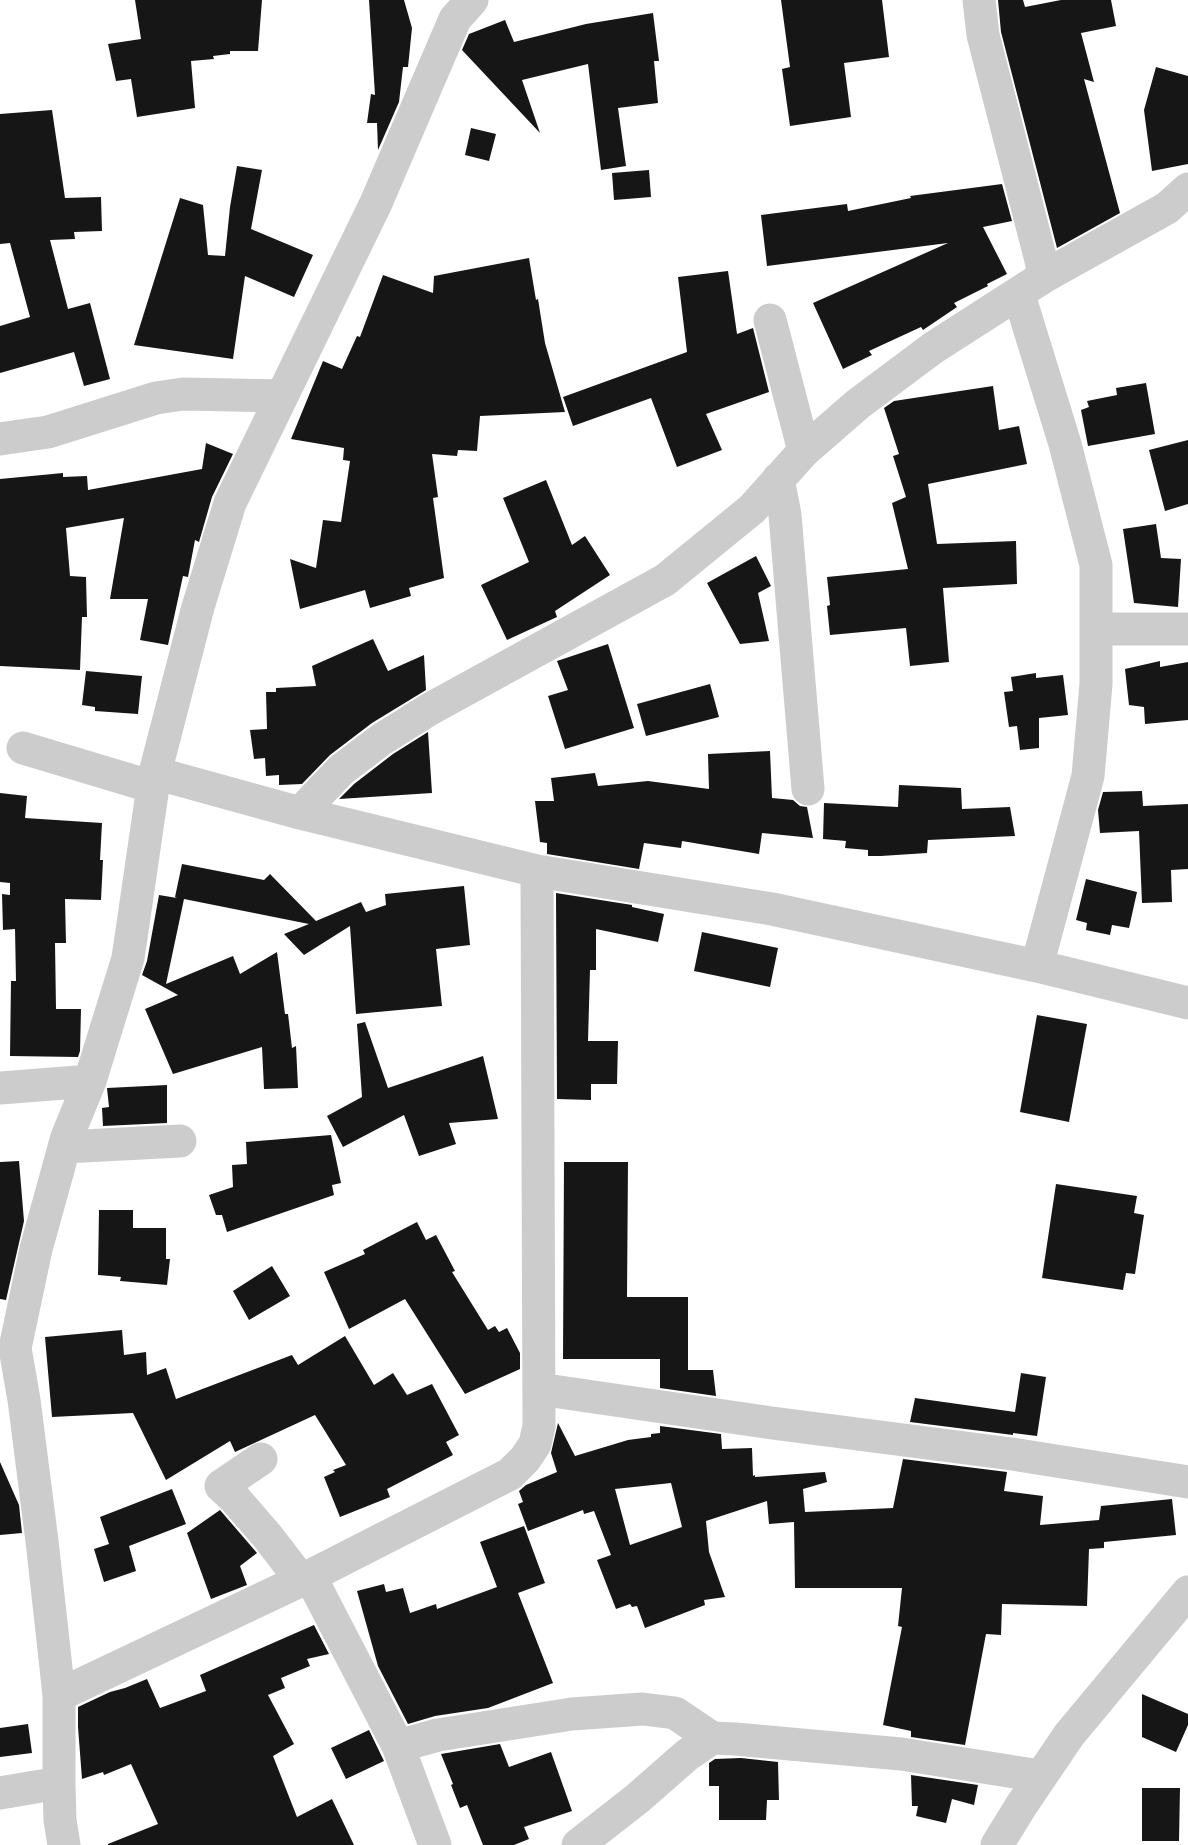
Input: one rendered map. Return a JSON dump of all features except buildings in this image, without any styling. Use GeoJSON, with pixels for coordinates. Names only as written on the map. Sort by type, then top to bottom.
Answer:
{"type":"FeatureCollection","features":[{"type":"Feature","properties":{"kind":"street"},"geometry":{"type":"LineString","coordinates":[[64,1845],[58,1783],[59,1695],[42,1540],[24,1400],[8,1357],[64,1147],[90,1082],[128,958],[154,780],[198,607],[230,503],[376,203],[455,19],[472,0]]}},
{"type":"Feature","properties":{"kind":"street"},"geometry":{"type":"LineString","coordinates":[[979,0],[983,35],[1045,276]]}},
{"type":"Feature","properties":{"kind":"street"},"geometry":{"type":"LineString","coordinates":[[300,813],[340,770],[382,739],[430,709],[665,580],[752,509],[804,451],[858,404],[933,348],[1045,276],[1167,208],[1188,189]]}},
{"type":"Feature","properties":{"kind":"street"},"geometry":{"type":"LineString","coordinates":[[1018,295],[1065,444],[1096,565],[1096,684],[1088,776],[1037,966]]}},
{"type":"Feature","properties":{"kind":"street"},"geometry":{"type":"LineString","coordinates":[[770,321],[804,451]]}},
{"type":"Feature","properties":{"kind":"street"},"geometry":{"type":"LineString","coordinates":[[0,439],[48,432],[156,398],[183,394],[282,396]]}},
{"type":"Feature","properties":{"kind":"street"},"geometry":{"type":"LineString","coordinates":[[778,479],[784,515],[808,789]]}},
{"type":"Feature","properties":{"kind":"street"},"geometry":{"type":"LineString","coordinates":[[1097,629],[1188,629]]}},
{"type":"Feature","properties":{"kind":"street"},"geometry":{"type":"LineString","coordinates":[[23,748],[537,871],[772,909],[1037,966],[1188,1003]]}},
{"type":"Feature","properties":{"kind":"street"},"geometry":{"type":"LineString","coordinates":[[59,1695],[306,1578],[510,1474],[525,1459],[535,1444],[539,1426],[537,871]]}},
{"type":"Feature","properties":{"kind":"street"},"geometry":{"type":"LineString","coordinates":[[0,1088],[90,1082]]}},
{"type":"Feature","properties":{"kind":"street"},"geometry":{"type":"LineString","coordinates":[[64,1147],[180,1141]]}},
{"type":"Feature","properties":{"kind":"street"},"geometry":{"type":"LineString","coordinates":[[539,1389],[772,1423],[1012,1454],[1188,1482]]}},
{"type":"Feature","properties":{"kind":"street"},"geometry":{"type":"LineString","coordinates":[[261,1459],[221,1486],[306,1578],[398,1746],[435,1845]]}},
{"type":"Feature","properties":{"kind":"street"},"geometry":{"type":"LineString","coordinates":[[997,1845],[1040,1776],[1069,1735],[1188,1592]]}},
{"type":"Feature","properties":{"kind":"street"},"geometry":{"type":"LineString","coordinates":[[398,1746],[438,1735],[561,1716],[643,1709],[675,1713],[712,1738],[901,1754],[1040,1776]]}},
{"type":"Feature","properties":{"kind":"street"},"geometry":{"type":"LineString","coordinates":[[578,1845],[687,1755],[712,1738]]}},
{"type":"Feature","properties":{"kind":"street"},"geometry":{"type":"LineString","coordinates":[[0,1793],[58,1783]]}}]}
